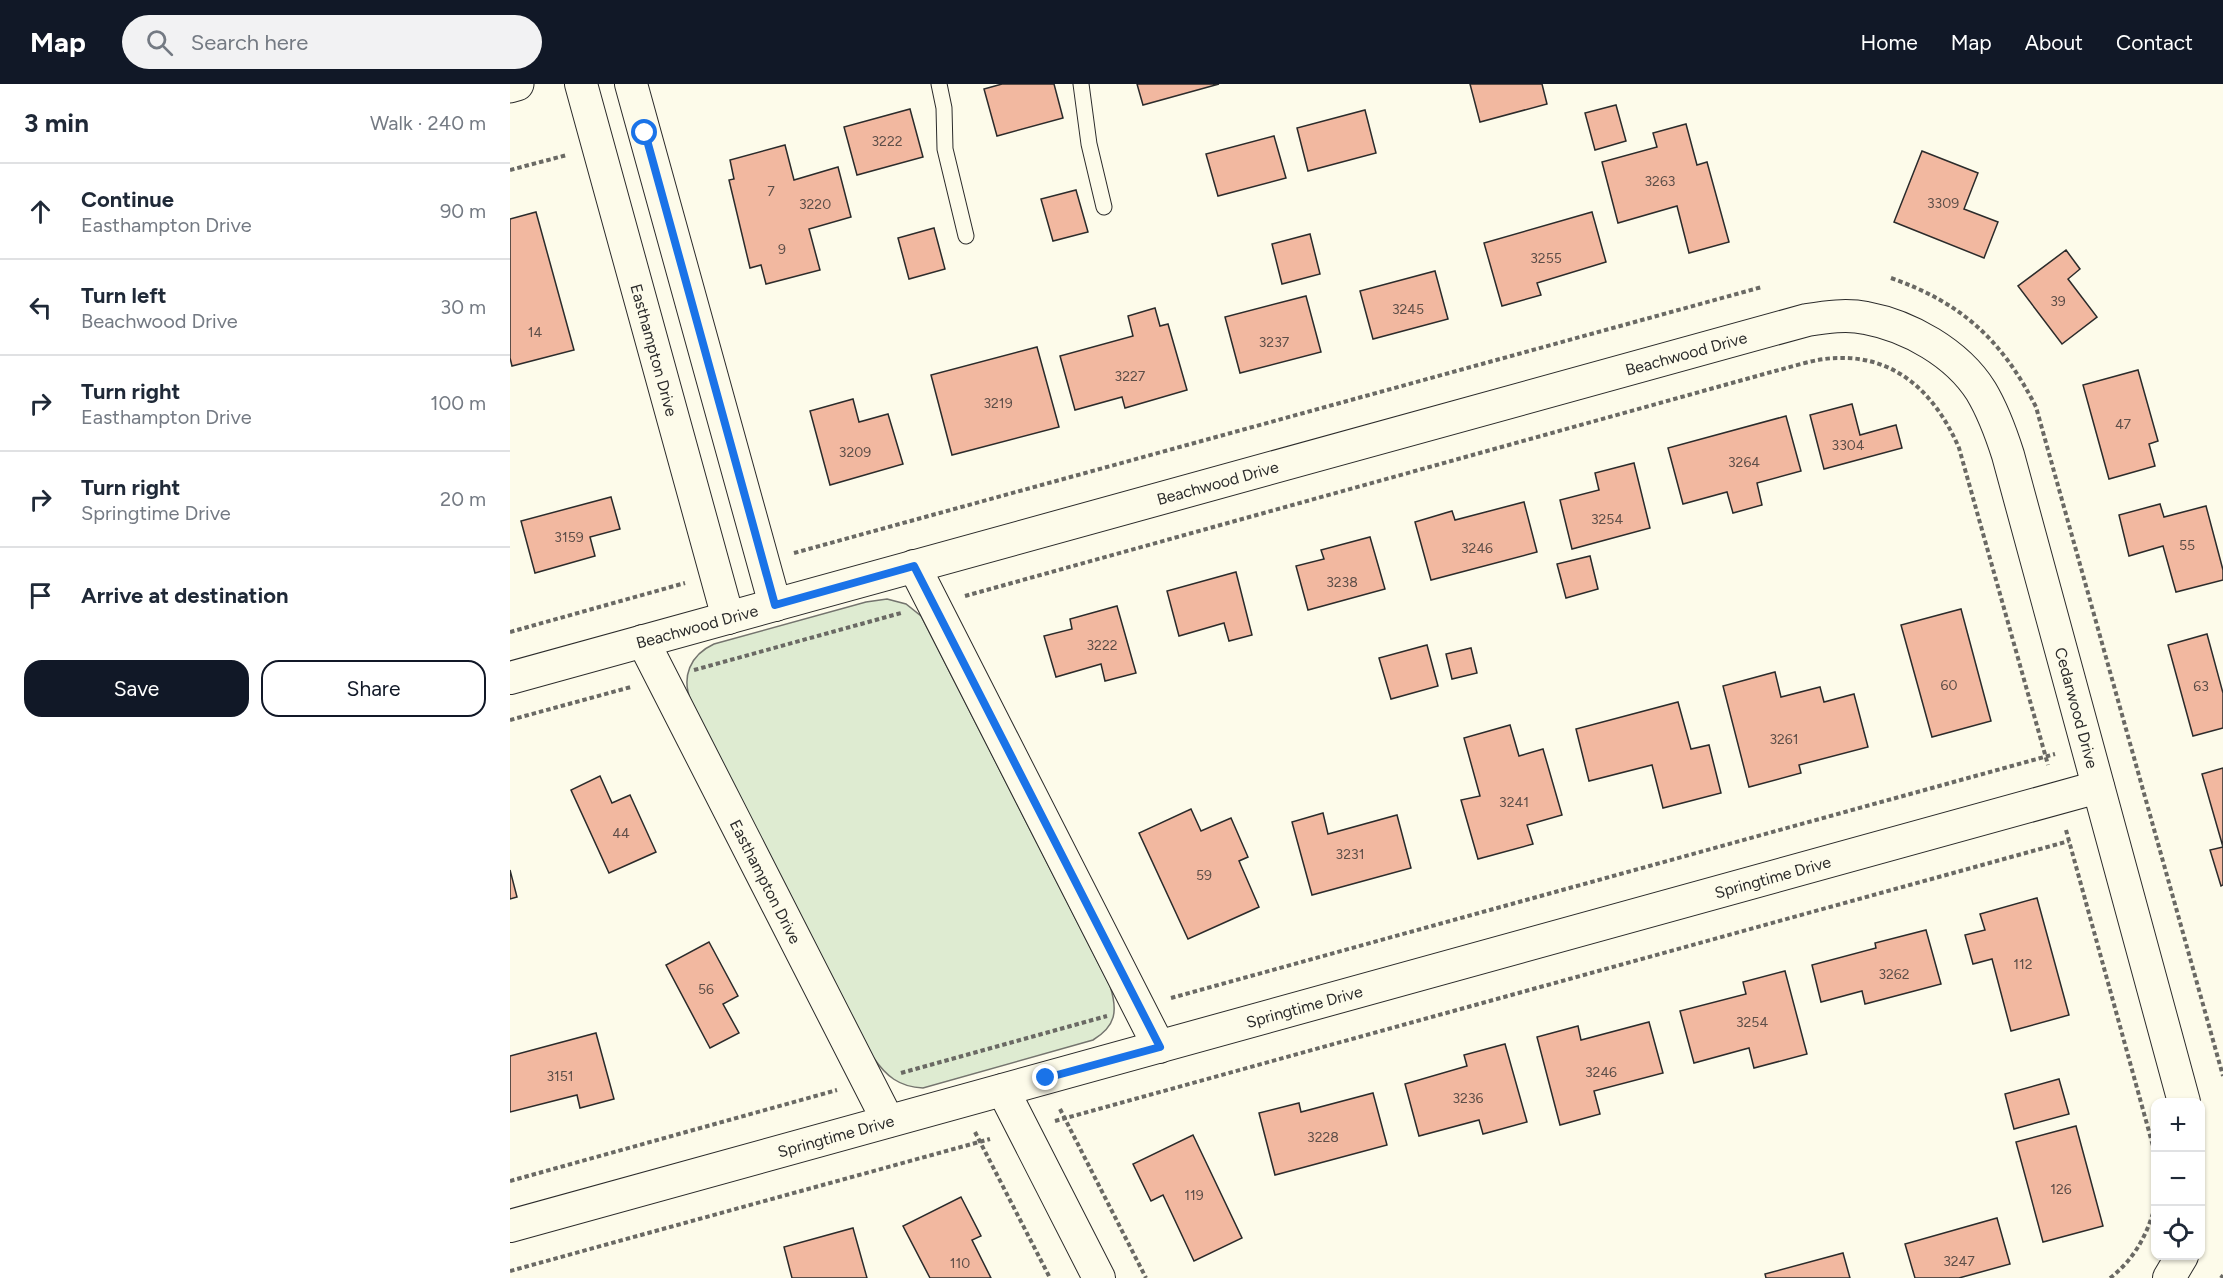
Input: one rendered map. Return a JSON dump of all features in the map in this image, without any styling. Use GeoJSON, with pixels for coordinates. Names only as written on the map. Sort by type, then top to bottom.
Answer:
{"type":"FeatureCollection","features":[{"type":"Feature","properties":{"kind":"street"},"geometry":{"type":"LineString","coordinates":[[510,86],[517,84]]}},
{"type":"Feature","properties":{"kind":"street","name":"Easthampton Drive"},"geometry":{"type":"LineString","coordinates":[[581,84],[728,618]]}},
{"type":"Feature","properties":{"kind":"street"},"geometry":{"type":"LineString","coordinates":[[632,84],[775,605]]}},
{"type":"Feature","properties":{"kind":"street","name":"Beachwood Drive"},"geometry":{"type":"LineString","coordinates":[[510,678],[1807,320],[1835,316],[1865,318],[1894,326],[1923,339]]}},
{"type":"Feature","properties":{"kind":"street","name":"Cedarwood Drive"},"geometry":{"type":"LineString","coordinates":[[1923,339],[1963,370],[1980,389],[2001,432],[2183,1098]]}},
{"type":"Feature","properties":{"kind":"street"},"geometry":{"type":"LineString","coordinates":[[914,566],[1160,1047]]}},
{"type":"Feature","properties":{"kind":"street","name":"Easthampton Drive"},"geometry":{"type":"LineString","coordinates":[[643,641],[888,1121]]}},
{"type":"Feature","properties":{"kind":"street","name":"Springtime Drive"},"geometry":{"type":"LineString","coordinates":[[510,1226],[2098,787]]}},
{"type":"Feature","properties":{"kind":"street"},"geometry":{"type":"LineString","coordinates":[[1003,1090],[1099,1278]]}},
{"type":"Feature","properties":{"kind":"street"},"geometry":{"type":"LineString","coordinates":[[2169,1278],[2180,1260]]}},
{"type":"Feature","properties":{"kind":"lane"},"geometry":{"type":"LineString","coordinates":[[939,84],[944,108],[945,149],[966,236]]}},
{"type":"Feature","properties":{"kind":"lane"},"geometry":{"type":"LineString","coordinates":[[1080,84],[1089,144],[1104,207]]}},
{"type":"Feature","properties":{"kind":"path"},"geometry":{"type":"LineString","coordinates":[[510,170],[564,155]]}},
{"type":"Feature","properties":{"kind":"path"},"geometry":{"type":"LineString","coordinates":[[786,555],[1762,287]]}},
{"type":"Feature","properties":{"kind":"path"},"geometry":{"type":"LineString","coordinates":[[959,597],[1815,361],[1837,358],[1859,359],[1880,364],[1919,387],[1932,400],[1953,434],[1959,448],[2049,767]]}},
{"type":"Feature","properties":{"kind":"path"},"geometry":{"type":"LineString","coordinates":[[510,632],[692,582]]}},
{"type":"Feature","properties":{"kind":"path"},"geometry":{"type":"LineString","coordinates":[[688,673],[911,610]]}},
{"type":"Feature","properties":{"kind":"path"},"geometry":{"type":"LineString","coordinates":[[510,720],[637,686]]}},
{"type":"Feature","properties":{"kind":"path"},"geometry":{"type":"LineString","coordinates":[[1163,1000],[2061,753]]}},
{"type":"Feature","properties":{"kind":"path"},"geometry":{"type":"LineString","coordinates":[[2064,824],[2155,1152]]}},
{"type":"Feature","properties":{"kind":"path"},"geometry":{"type":"LineString","coordinates":[[1050,1122],[2069,841]]}},
{"type":"Feature","properties":{"kind":"path"},"geometry":{"type":"LineString","coordinates":[[894,1075],[1111,1015]]}},
{"type":"Feature","properties":{"kind":"path"},"geometry":{"type":"LineString","coordinates":[[510,1181],[843,1089]]}},
{"type":"Feature","properties":{"kind":"path"},"geometry":{"type":"LineString","coordinates":[[1058,1105],[1146,1278]]}},
{"type":"Feature","properties":{"kind":"path"},"geometry":{"type":"LineString","coordinates":[[971,1126],[1050,1278]]}},
{"type":"Feature","properties":{"kind":"path"},"geometry":{"type":"LineString","coordinates":[[510,1271],[996,1137]]}},
{"type":"Feature","properties":{"kind":"path"},"geometry":{"type":"LineString","coordinates":[[2110,1278],[2133,1257],[2152,1218],[2155,1206]]}},
{"type":"Feature","properties":{"kind":"green space"},"geometry":{"type":"Polygon","coordinates":[[[887,599],[906,604],[921,616],[1110,986],[1114,1003],[1111,1023],[1101,1035],[1093,1040],[923,1088],[900,1083],[883,1070],[873,1057],[691,701],[687,684],[694,661],[699,654],[714,644],[866,602],[887,599]]]}},
{"type":"Feature","properties":{"kind":"building"},"geometry":{"type":"Polygon","coordinates":[[[1002,84],[1054,84],[1063,118],[997,136],[984,89],[1002,84]]]}},
{"type":"Feature","properties":{"kind":"building"},"geometry":{"type":"Polygon","coordinates":[[[1137,84],[1219,84],[1143,105],[1137,84]]]}},
{"type":"Feature","properties":{"kind":"building"},"geometry":{"type":"Polygon","coordinates":[[[1470,84],[1542,84],[1547,104],[1480,122],[1470,84]]]}},
{"type":"Feature","properties":{"kind":"building"},"geometry":{"type":"Polygon","coordinates":[[[1616,105],[1626,141],[1595,150],[1585,113],[1616,105]]]}},
{"type":"Feature","properties":{"kind":"building"},"geometry":{"type":"Polygon","coordinates":[[[910,109],[923,157],[857,175],[844,127],[910,109]]]}},
{"type":"Feature","properties":{"kind":"building"},"geometry":{"type":"Polygon","coordinates":[[[1365,110],[1376,153],[1308,171],[1297,128],[1365,110]]]}},
{"type":"Feature","properties":{"kind":"building"},"geometry":{"type":"Polygon","coordinates":[[[1686,124],[1697,165],[1707,162],[1729,242],[1689,253],[1677,206],[1618,223],[1602,162],[1657,147],[1653,133],[1686,124]]]}},
{"type":"Feature","properties":{"kind":"building"},"geometry":{"type":"Polygon","coordinates":[[[1274,136],[1286,178],[1218,196],[1206,154],[1274,136]]]}},
{"type":"Feature","properties":{"kind":"building"},"geometry":{"type":"Polygon","coordinates":[[[785,145],[794,180],[838,167],[851,217],[809,229],[820,270],[766,284],[761,265],[750,268],[729,180],[734,179],[730,160],[785,145]]]}},
{"type":"Feature","properties":{"kind":"building"},"geometry":{"type":"Polygon","coordinates":[[[1922,151],[1978,173],[1964,209],[1998,222],[1984,258],[1894,222],[1922,151]]]}},
{"type":"Feature","properties":{"kind":"building"},"geometry":{"type":"Polygon","coordinates":[[[1076,190],[1088,232],[1053,241],[1041,199],[1076,190]]]}},
{"type":"Feature","properties":{"kind":"building"},"geometry":{"type":"Polygon","coordinates":[[[536,212],[574,350],[512,366],[510,358],[510,219],[536,212]]]}},
{"type":"Feature","properties":{"kind":"building"},"geometry":{"type":"Polygon","coordinates":[[[1592,212],[1606,262],[1537,283],[1541,295],[1502,306],[1484,243],[1592,212]]]}},
{"type":"Feature","properties":{"kind":"building"},"geometry":{"type":"Polygon","coordinates":[[[934,228],[945,269],[909,279],[898,238],[934,228]]]}},
{"type":"Feature","properties":{"kind":"building"},"geometry":{"type":"Polygon","coordinates":[[[1310,234],[1320,274],[1282,284],[1272,244],[1310,234]]]}},
{"type":"Feature","properties":{"kind":"building"},"geometry":{"type":"Polygon","coordinates":[[[2066,250],[2080,269],[2068,279],[2097,317],[2062,344],[2018,286],[2066,250]]]}},
{"type":"Feature","properties":{"kind":"building"},"geometry":{"type":"Polygon","coordinates":[[[1435,271],[1448,319],[1373,339],[1360,291],[1435,271]]]}},
{"type":"Feature","properties":{"kind":"building"},"geometry":{"type":"Polygon","coordinates":[[[1306,296],[1321,352],[1240,373],[1225,317],[1306,296]]]}},
{"type":"Feature","properties":{"kind":"building"},"geometry":{"type":"Polygon","coordinates":[[[1155,308],[1160,326],[1168,324],[1187,390],[1125,408],[1122,397],[1075,410],[1060,356],[1133,336],[1128,316],[1155,308]]]}},
{"type":"Feature","properties":{"kind":"building"},"geometry":{"type":"Polygon","coordinates":[[[1037,347],[1059,427],[952,455],[931,375],[1037,347]]]}},
{"type":"Feature","properties":{"kind":"building"},"geometry":{"type":"Polygon","coordinates":[[[2138,370],[2158,441],[2149,444],[2155,466],[2109,479],[2083,385],[2138,370]]]}},
{"type":"Feature","properties":{"kind":"building"},"geometry":{"type":"Polygon","coordinates":[[[853,399],[859,422],[888,414],[903,464],[830,485],[810,411],[853,399]]]}},
{"type":"Feature","properties":{"kind":"building"},"geometry":{"type":"Polygon","coordinates":[[[1852,404],[1860,435],[1896,425],[1902,448],[1824,469],[1810,415],[1852,404]]]}},
{"type":"Feature","properties":{"kind":"building"},"geometry":{"type":"Polygon","coordinates":[[[1786,416],[1801,471],[1757,483],[1762,505],[1733,513],[1727,492],[1683,504],[1668,448],[1786,416]]]}},
{"type":"Feature","properties":{"kind":"building"},"geometry":{"type":"Polygon","coordinates":[[[1634,463],[1650,528],[1572,549],[1560,500],[1599,490],[1595,473],[1634,463]]]}},
{"type":"Feature","properties":{"kind":"building"},"geometry":{"type":"Polygon","coordinates":[[[611,497],[620,529],[590,537],[595,556],[535,573],[521,521],[611,497]]]}},
{"type":"Feature","properties":{"kind":"building"},"geometry":{"type":"Polygon","coordinates":[[[1524,502],[1537,552],[1431,580],[1415,522],[1452,511],[1455,520],[1524,502]]]}},
{"type":"Feature","properties":{"kind":"building"},"geometry":{"type":"Polygon","coordinates":[[[2160,504],[2164,517],[2206,506],[2223,570],[2223,580],[2176,592],[2163,546],[2129,556],[2119,515],[2160,504]]]}},
{"type":"Feature","properties":{"kind":"building"},"geometry":{"type":"Polygon","coordinates":[[[1370,537],[1385,589],[1308,610],[1296,566],[1324,559],[1321,550],[1370,537]]]}},
{"type":"Feature","properties":{"kind":"building"},"geometry":{"type":"Polygon","coordinates":[[[1590,556],[1598,589],[1566,598],[1557,564],[1590,556]]]}},
{"type":"Feature","properties":{"kind":"building"},"geometry":{"type":"Polygon","coordinates":[[[1236,572],[1252,635],[1229,641],[1224,623],[1179,636],[1167,591],[1236,572]]]}},
{"type":"Feature","properties":{"kind":"building"},"geometry":{"type":"Polygon","coordinates":[[[1117,606],[1136,673],[1105,681],[1101,664],[1056,677],[1044,636],[1072,629],[1070,619],[1117,606]]]}},
{"type":"Feature","properties":{"kind":"building"},"geometry":{"type":"Polygon","coordinates":[[[1961,609],[1991,721],[1932,737],[1901,625],[1961,609]]]}},
{"type":"Feature","properties":{"kind":"building"},"geometry":{"type":"Polygon","coordinates":[[[2207,634],[2223,693],[2223,728],[2193,736],[2168,645],[2207,634]]]}},
{"type":"Feature","properties":{"kind":"building"},"geometry":{"type":"Polygon","coordinates":[[[1427,645],[1438,686],[1391,699],[1379,658],[1427,645]]]}},
{"type":"Feature","properties":{"kind":"building"},"geometry":{"type":"Polygon","coordinates":[[[1471,648],[1477,673],[1452,679],[1446,654],[1471,648]]]}},
{"type":"Feature","properties":{"kind":"building"},"geometry":{"type":"Polygon","coordinates":[[[1775,672],[1781,697],[1820,687],[1824,702],[1854,694],[1868,747],[1799,765],[1801,773],[1749,787],[1723,686],[1775,672]]]}},
{"type":"Feature","properties":{"kind":"building"},"geometry":{"type":"Polygon","coordinates":[[[1678,702],[1691,749],[1709,745],[1721,793],[1663,808],[1652,765],[1589,781],[1576,729],[1678,702]]]}},
{"type":"Feature","properties":{"kind":"building"},"geometry":{"type":"Polygon","coordinates":[[[1510,725],[1519,756],[1543,749],[1562,815],[1527,825],[1533,844],[1478,859],[1461,800],[1480,796],[1464,738],[1510,725]]]}},
{"type":"Feature","properties":{"kind":"building"},"geometry":{"type":"Polygon","coordinates":[[[2223,768],[2223,847],[2202,774],[2223,768]]]}},
{"type":"Feature","properties":{"kind":"building"},"geometry":{"type":"Polygon","coordinates":[[[600,776],[612,803],[630,795],[656,852],[609,873],[571,790],[600,776]]]}},
{"type":"Feature","properties":{"kind":"building"},"geometry":{"type":"Polygon","coordinates":[[[1191,809],[1201,831],[1231,818],[1248,857],[1239,861],[1259,907],[1188,939],[1139,833],[1191,809]]]}},
{"type":"Feature","properties":{"kind":"building"},"geometry":{"type":"Polygon","coordinates":[[[1323,813],[1328,834],[1397,815],[1411,868],[1312,895],[1292,822],[1323,813]]]}},
{"type":"Feature","properties":{"kind":"building"},"geometry":{"type":"Polygon","coordinates":[[[2223,847],[2223,885],[2221,886],[2210,850],[2223,847]]]}},
{"type":"Feature","properties":{"kind":"building"},"geometry":{"type":"Polygon","coordinates":[[[510,870],[517,897],[510,899],[510,870]]]}},
{"type":"Feature","properties":{"kind":"building"},"geometry":{"type":"Polygon","coordinates":[[[2037,898],[2069,1015],[2011,1031],[1992,959],[1973,964],[1965,935],[1985,930],[1980,914],[2037,898]]]}},
{"type":"Feature","properties":{"kind":"building"},"geometry":{"type":"Polygon","coordinates":[[[1926,930],[1941,984],[1865,1004],[1862,991],[1821,1002],[1812,965],[1876,948],[1875,943],[1926,930]]]}},
{"type":"Feature","properties":{"kind":"building"},"geometry":{"type":"Polygon","coordinates":[[[709,942],[738,996],[723,1004],[739,1033],[710,1048],[666,965],[709,942]]]}},
{"type":"Feature","properties":{"kind":"building"},"geometry":{"type":"Polygon","coordinates":[[[1785,971],[1807,1054],[1754,1068],[1749,1048],[1694,1063],[1680,1011],[1746,994],[1743,982],[1785,971]]]}},
{"type":"Feature","properties":{"kind":"building"},"geometry":{"type":"Polygon","coordinates":[[[1649,1022],[1663,1073],[1594,1091],[1600,1114],[1560,1125],[1537,1037],[1578,1026],[1581,1040],[1649,1022]]]}},
{"type":"Feature","properties":{"kind":"building"},"geometry":{"type":"Polygon","coordinates":[[[596,1033],[614,1099],[580,1108],[577,1095],[510,1112],[510,1056],[596,1033]]]}},
{"type":"Feature","properties":{"kind":"building"},"geometry":{"type":"Polygon","coordinates":[[[1505,1044],[1527,1122],[1483,1134],[1479,1120],[1419,1136],[1405,1084],[1467,1066],[1464,1055],[1505,1044]]]}},
{"type":"Feature","properties":{"kind":"building"},"geometry":{"type":"Polygon","coordinates":[[[2059,1079],[2069,1114],[2014,1129],[2005,1094],[2059,1079]]]}},
{"type":"Feature","properties":{"kind":"building"},"geometry":{"type":"Polygon","coordinates":[[[1373,1093],[1387,1145],[1275,1175],[1259,1113],[1299,1103],[1301,1112],[1373,1093]]]}},
{"type":"Feature","properties":{"kind":"building"},"geometry":{"type":"Polygon","coordinates":[[[2076,1126],[2103,1226],[2043,1242],[2016,1142],[2076,1126]]]}},
{"type":"Feature","properties":{"kind":"building"},"geometry":{"type":"Polygon","coordinates":[[[1193,1135],[1242,1238],[1194,1261],[1163,1195],[1151,1201],[1133,1164],[1193,1135]]]}},
{"type":"Feature","properties":{"kind":"building"},"geometry":{"type":"Polygon","coordinates":[[[961,1197],[981,1236],[972,1240],[991,1278],[930,1278],[903,1226],[961,1197]]]}},
{"type":"Feature","properties":{"kind":"building"},"geometry":{"type":"Polygon","coordinates":[[[1997,1218],[2010,1264],[1959,1278],[1915,1278],[1905,1244],[1997,1218]]]}},
{"type":"Feature","properties":{"kind":"building"},"geometry":{"type":"Polygon","coordinates":[[[853,1228],[867,1278],[792,1278],[784,1247],[853,1228]]]}},
{"type":"Feature","properties":{"kind":"building"},"geometry":{"type":"Polygon","coordinates":[[[1843,1253],[1850,1278],[1766,1278],[1765,1274],[1843,1253]]]}},
{"type":"Feature","properties":{"kind":"route"},"geometry":{"type":"LineString","coordinates":[[645,133],[775,605],[914,566],[1160,1047],[1046,1078]]}}]}
